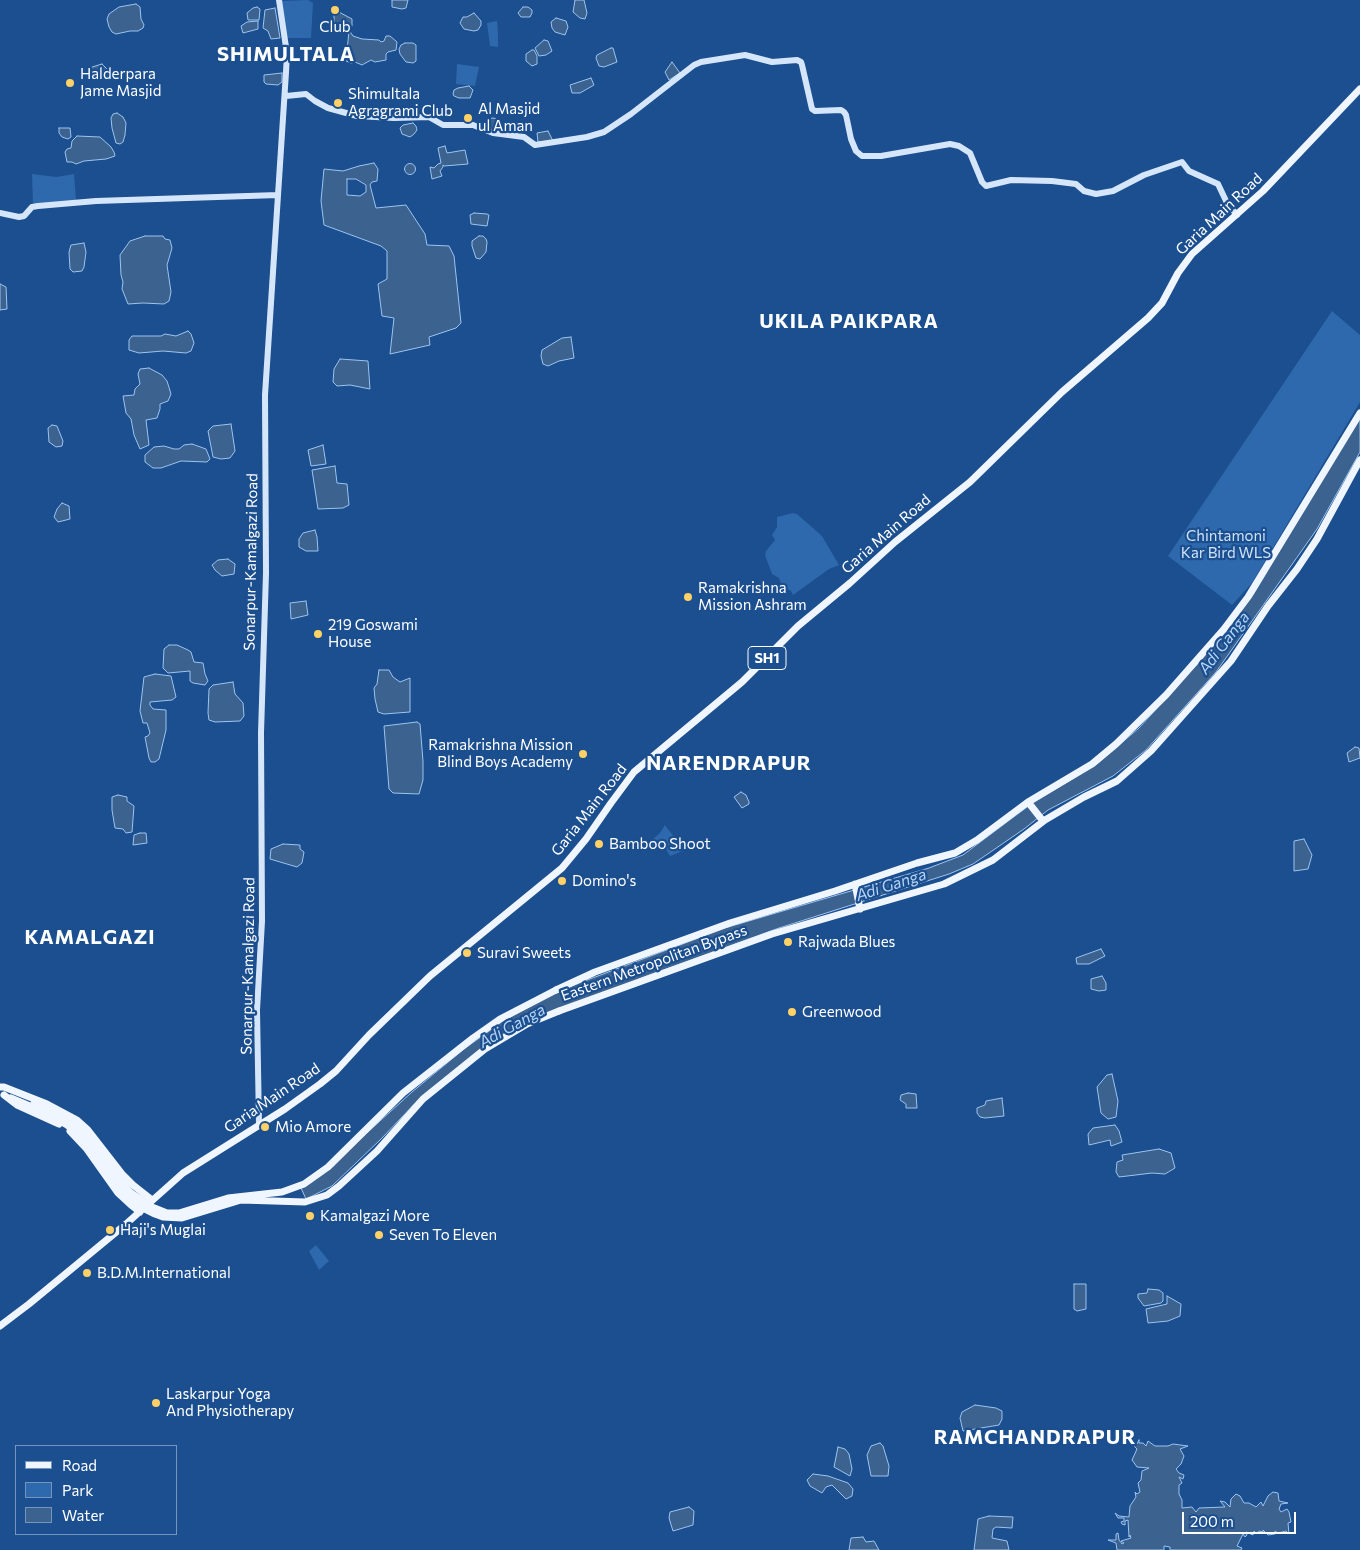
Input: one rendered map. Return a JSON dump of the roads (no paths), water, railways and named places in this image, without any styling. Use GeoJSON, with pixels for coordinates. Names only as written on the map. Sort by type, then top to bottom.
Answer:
{"type":"FeatureCollection","features":[{"type":"Feature","properties":{"kind":"main road","name":"Garia Main Road"},"geometry":{"type":"LineString","coordinates":[[0,1326],[140,1212],[183,1174],[285,1109],[336,1071],[396,1008],[448,960],[562,868],[580,847],[634,772],[742,682],[798,626],[850,583],[895,542],[970,482],[1062,392],[1148,318],[1162,303],[1178,273],[1192,254],[1293,162],[1360,88]]}},
{"type":"Feature","properties":{"kind":"main road","name":"Eastern Metropolitan Bypass"},"geometry":{"type":"LineString","coordinates":[[2,1095],[12,1096],[58,1113],[83,1131],[131,1193],[152,1208],[173,1214],[188,1212],[228,1198],[282,1192],[304,1184],[328,1167],[404,1093],[458,1049],[500,1019],[595,972],[730,923],[917,863],[955,854],[1092,764],[1116,744],[1166,694],[1208,648],[1248,597],[1360,413]]}},
{"type":"Feature","properties":{"kind":"main road","name":"Eastern Metropolitan Bypass"},"geometry":{"type":"LineString","coordinates":[[12,1096],[74,1130],[90,1146],[115,1183],[129,1197],[148,1212],[163,1217],[182,1218],[240,1200],[305,1202],[327,1195],[340,1186],[377,1151],[423,1099],[485,1049],[527,1024],[772,934],[954,880],[992,860],[1041,819],[1117,781],[1151,751],[1220,674],[1241,647],[1268,606],[1310,550],[1360,460]]}},
{"type":"Feature","properties":{"kind":"main road"},"geometry":{"type":"LineString","coordinates":[[1029,804],[1041,819]]}},
{"type":"Feature","properties":{"kind":"main road"},"geometry":{"type":"LineString","coordinates":[[855,884],[860,909]]}},
{"type":"Feature","properties":{"kind":"main road"},"geometry":{"type":"LineString","coordinates":[[0,1088],[4,1086],[47,1104],[77,1120],[87,1129],[122,1174],[152,1200]]}},
{"type":"Feature","properties":{"kind":"main road"},"geometry":{"type":"LineString","coordinates":[[0,1088],[12,1096]]}},
{"type":"Feature","properties":{"kind":"main road"},"geometry":{"type":"LineString","coordinates":[[2,1095],[17,1105],[56,1122],[76,1137],[96,1160],[118,1193],[140,1212]]}},
{"type":"Feature","properties":{"kind":"street","name":"Sonarpur-Kamalgazi Road"},"geometry":{"type":"LineString","coordinates":[[259,1124],[257,1010],[262,921],[261,733],[266,573],[265,395],[286,96],[287,54],[279,0]]}},
{"type":"Feature","properties":{"kind":"street"},"geometry":{"type":"LineString","coordinates":[[286,96],[306,94],[328,108],[358,116],[429,117],[443,124],[473,125],[493,133],[524,137],[535,145],[587,137],[604,132],[694,65],[701,62],[745,55],[772,62],[797,60],[801,62],[812,109],[815,112],[841,110],[844,112],[856,151],[862,156],[880,156],[950,144],[959,146],[970,153],[982,182],[986,186],[1011,180],[1052,181],[1076,184],[1084,192],[1096,194],[1113,191],[1144,175],[1182,162],[1189,171],[1218,184],[1227,203],[1237,215]]}},
{"type":"Feature","properties":{"kind":"street"},"geometry":{"type":"LineString","coordinates":[[0,213],[19,217],[24,216],[32,207],[96,201],[278,195]]}},
{"type":"Feature","properties":{"kind":"water"},"geometry":{"type":"Polygon","coordinates":[[[392,0],[408,0],[406,8],[392,7],[392,0]]]}},
{"type":"Feature","properties":{"kind":"water"},"geometry":{"type":"Polygon","coordinates":[[[575,0],[584,0],[587,13],[585,19],[580,18],[573,12],[575,0]]]}},
{"type":"Feature","properties":{"kind":"water"},"geometry":{"type":"Polygon","coordinates":[[[136,4],[140,7],[143,28],[138,31],[116,34],[112,32],[107,19],[109,14],[119,7],[136,4]]]}},
{"type":"Feature","properties":{"kind":"water"},"geometry":{"type":"Polygon","coordinates":[[[257,7],[260,9],[259,20],[248,20],[247,13],[257,7]]]}},
{"type":"Feature","properties":{"kind":"water"},"geometry":{"type":"Polygon","coordinates":[[[523,7],[528,7],[532,10],[530,17],[521,17],[518,13],[523,7]]]}},
{"type":"Feature","properties":{"kind":"water"},"geometry":{"type":"Polygon","coordinates":[[[275,8],[280,38],[271,39],[268,31],[263,28],[265,10],[275,8]]]}},
{"type":"Feature","properties":{"kind":"water"},"geometry":{"type":"Polygon","coordinates":[[[337,11],[352,19],[352,26],[349,30],[353,36],[362,39],[379,40],[381,42],[384,41],[386,36],[390,36],[397,42],[396,50],[386,54],[386,60],[375,62],[371,60],[362,65],[346,61],[349,31],[334,24],[334,15],[337,11]]]}},
{"type":"Feature","properties":{"kind":"water"},"geometry":{"type":"Polygon","coordinates":[[[474,13],[481,21],[478,30],[464,29],[460,23],[463,17],[474,13]]]}},
{"type":"Feature","properties":{"kind":"water"},"geometry":{"type":"Polygon","coordinates":[[[556,18],[566,21],[568,27],[565,35],[555,32],[552,28],[551,22],[556,18]]]}},
{"type":"Feature","properties":{"kind":"water"},"geometry":{"type":"Polygon","coordinates":[[[258,21],[258,29],[243,33],[241,26],[247,22],[258,21]]]}},
{"type":"Feature","properties":{"kind":"water"},"geometry":{"type":"Polygon","coordinates":[[[544,40],[548,41],[552,51],[546,55],[539,56],[535,48],[544,40]]]}},
{"type":"Feature","properties":{"kind":"water"},"geometry":{"type":"Polygon","coordinates":[[[405,43],[416,45],[416,61],[413,63],[406,62],[400,54],[399,49],[405,43]]]}},
{"type":"Feature","properties":{"kind":"water"},"geometry":{"type":"Polygon","coordinates":[[[613,48],[617,62],[604,67],[599,66],[596,58],[597,55],[613,48]]]}},
{"type":"Feature","properties":{"kind":"water"},"geometry":{"type":"Polygon","coordinates":[[[534,50],[537,56],[537,64],[532,66],[526,61],[526,54],[534,50]]]}},
{"type":"Feature","properties":{"kind":"water"},"geometry":{"type":"Polygon","coordinates":[[[672,62],[680,73],[669,80],[665,72],[672,62]]]}},
{"type":"Feature","properties":{"kind":"water"},"geometry":{"type":"Polygon","coordinates":[[[102,64],[109,71],[98,76],[87,77],[89,68],[102,64]]]}},
{"type":"Feature","properties":{"kind":"water"},"geometry":{"type":"Polygon","coordinates":[[[282,73],[282,82],[278,85],[266,84],[264,82],[264,75],[282,73]]]}},
{"type":"Feature","properties":{"kind":"water"},"geometry":{"type":"Polygon","coordinates":[[[591,78],[594,85],[580,93],[572,93],[570,85],[591,78]]]}},
{"type":"Feature","properties":{"kind":"water"},"geometry":{"type":"Polygon","coordinates":[[[469,86],[473,90],[470,98],[454,96],[454,90],[469,86]]]}},
{"type":"Feature","properties":{"kind":"water"},"geometry":{"type":"Polygon","coordinates":[[[117,113],[123,117],[126,123],[123,142],[120,144],[116,143],[111,118],[113,114],[117,113]]]}},
{"type":"Feature","properties":{"kind":"water"},"geometry":{"type":"Polygon","coordinates":[[[495,118],[498,119],[498,129],[491,130],[488,129],[487,122],[488,119],[495,118]]]}},
{"type":"Feature","properties":{"kind":"water"},"geometry":{"type":"Polygon","coordinates":[[[413,123],[417,130],[414,134],[410,137],[402,134],[400,128],[403,125],[413,123]]]}},
{"type":"Feature","properties":{"kind":"water"},"geometry":{"type":"Polygon","coordinates":[[[59,128],[70,128],[71,137],[68,139],[62,137],[59,133],[59,128]]]}},
{"type":"Feature","properties":{"kind":"water"},"geometry":{"type":"Polygon","coordinates":[[[548,131],[553,141],[538,142],[537,133],[548,131]]]}},
{"type":"Feature","properties":{"kind":"water"},"geometry":{"type":"Polygon","coordinates":[[[77,136],[100,137],[111,147],[115,156],[76,164],[67,162],[65,152],[71,148],[72,141],[77,136]]]}},
{"type":"Feature","properties":{"kind":"water"},"geometry":{"type":"Polygon","coordinates":[[[445,146],[447,153],[465,150],[468,164],[443,165],[440,171],[442,176],[432,179],[430,167],[434,168],[441,163],[438,148],[445,146]]]}},
{"type":"Feature","properties":{"kind":"water"},"geometry":{"type":"Polygon","coordinates":[[[374,163],[378,169],[377,181],[372,182],[370,185],[376,208],[406,205],[425,234],[427,245],[449,246],[454,256],[461,323],[456,328],[429,337],[430,345],[390,354],[394,318],[382,316],[378,284],[387,279],[387,251],[381,246],[324,225],[321,201],[324,169],[343,171],[374,163]],[[347,179],[347,195],[360,196],[366,192],[366,185],[356,179],[347,179]]]}},
{"type":"Feature","properties":{"kind":"water"},"geometry":{"type":"Polygon","coordinates":[[[410,163],[416,169],[410,175],[404,169],[410,163]]]}},
{"type":"Feature","properties":{"kind":"water"},"geometry":{"type":"Polygon","coordinates":[[[474,213],[489,215],[487,226],[471,224],[470,215],[474,213]]]}},
{"type":"Feature","properties":{"kind":"water"},"geometry":{"type":"Polygon","coordinates":[[[145,236],[163,236],[165,239],[170,240],[172,248],[167,265],[171,292],[169,301],[164,304],[128,304],[122,289],[120,255],[130,241],[145,236]]]}},
{"type":"Feature","properties":{"kind":"water"},"geometry":{"type":"Polygon","coordinates":[[[479,236],[483,236],[487,242],[486,252],[480,259],[476,258],[472,246],[472,241],[479,236]]]}},
{"type":"Feature","properties":{"kind":"water"},"geometry":{"type":"Polygon","coordinates":[[[84,243],[86,252],[84,267],[82,271],[73,272],[70,269],[69,252],[71,245],[84,243]]]}},
{"type":"Feature","properties":{"kind":"water"},"geometry":{"type":"Polygon","coordinates":[[[0,284],[6,287],[7,309],[0,310],[0,284]]]}},
{"type":"Feature","properties":{"kind":"water"},"geometry":{"type":"Polygon","coordinates":[[[188,331],[194,343],[191,351],[186,353],[163,351],[139,353],[129,350],[129,340],[132,336],[161,336],[165,334],[176,336],[188,331]]]}},
{"type":"Feature","properties":{"kind":"water"},"geometry":{"type":"Polygon","coordinates":[[[571,337],[574,358],[559,361],[548,366],[543,364],[542,350],[562,338],[571,337]]]}},
{"type":"Feature","properties":{"kind":"water"},"geometry":{"type":"Polygon","coordinates":[[[340,359],[368,361],[370,389],[350,385],[337,386],[333,382],[334,369],[340,359]]]}},
{"type":"Feature","properties":{"kind":"water"},"geometry":{"type":"Polygon","coordinates":[[[149,368],[162,375],[167,381],[171,394],[168,401],[160,404],[157,418],[146,420],[149,445],[140,449],[134,435],[131,419],[126,413],[123,396],[134,395],[135,389],[140,384],[138,374],[140,369],[149,368]]]}},
{"type":"Feature","properties":{"kind":"water","name":"Adi Ganga"},"geometry":{"type":"Polygon","coordinates":[[[1360,415],[1360,452],[1317,529],[1216,672],[1146,750],[1113,776],[1048,810],[973,864],[949,874],[779,928],[644,977],[505,1033],[421,1097],[332,1186],[306,1199],[301,1188],[464,1049],[503,1021],[558,991],[725,928],[929,868],[963,855],[1031,804],[1097,764],[1139,728],[1201,660],[1253,595],[1360,415]]]}},
{"type":"Feature","properties":{"kind":"water"},"geometry":{"type":"Polygon","coordinates":[[[231,424],[235,451],[230,458],[221,459],[213,457],[208,431],[213,426],[231,424]]]}},
{"type":"Feature","properties":{"kind":"water"},"geometry":{"type":"Polygon","coordinates":[[[52,425],[57,426],[63,441],[62,446],[56,447],[49,442],[48,428],[52,425]]]}},
{"type":"Feature","properties":{"kind":"water"},"geometry":{"type":"Polygon","coordinates":[[[192,444],[206,449],[210,459],[207,462],[181,461],[161,468],[153,468],[145,462],[145,455],[154,447],[164,446],[179,449],[184,445],[192,444]]]}},
{"type":"Feature","properties":{"kind":"water"},"geometry":{"type":"Polygon","coordinates":[[[323,445],[326,464],[311,466],[308,450],[323,445]]]}},
{"type":"Feature","properties":{"kind":"water"},"geometry":{"type":"Polygon","coordinates":[[[335,466],[337,483],[347,484],[349,505],[343,508],[318,509],[312,470],[335,466]]]}},
{"type":"Feature","properties":{"kind":"water"},"geometry":{"type":"Polygon","coordinates":[[[62,503],[69,506],[70,519],[58,522],[54,517],[62,503]]]}},
{"type":"Feature","properties":{"kind":"water"},"geometry":{"type":"Polygon","coordinates":[[[315,530],[318,551],[306,551],[299,547],[299,539],[303,533],[315,530]]]}},
{"type":"Feature","properties":{"kind":"water"},"geometry":{"type":"Polygon","coordinates":[[[228,559],[235,564],[234,574],[222,576],[212,565],[218,560],[228,559]]]}},
{"type":"Feature","properties":{"kind":"water"},"geometry":{"type":"Polygon","coordinates":[[[306,601],[308,615],[291,619],[290,603],[306,601]]]}},
{"type":"Feature","properties":{"kind":"water"},"geometry":{"type":"Polygon","coordinates":[[[169,645],[177,645],[188,650],[191,652],[194,662],[203,663],[208,681],[205,685],[190,681],[190,671],[168,673],[163,668],[164,649],[169,645]]]}},
{"type":"Feature","properties":{"kind":"water"},"geometry":{"type":"Polygon","coordinates":[[[379,670],[389,670],[393,677],[400,682],[410,678],[410,712],[384,714],[378,712],[374,688],[377,684],[379,670]]]}},
{"type":"Feature","properties":{"kind":"water"},"geometry":{"type":"Polygon","coordinates":[[[155,674],[171,676],[176,697],[172,700],[150,702],[153,709],[166,710],[166,730],[159,759],[151,762],[145,737],[150,733],[147,723],[143,723],[140,711],[144,677],[155,674]]]}},
{"type":"Feature","properties":{"kind":"water"},"geometry":{"type":"Polygon","coordinates":[[[233,682],[235,694],[243,703],[244,716],[240,721],[215,722],[209,720],[209,689],[213,685],[233,682]]]}},
{"type":"Feature","properties":{"kind":"water"},"geometry":{"type":"Polygon","coordinates":[[[417,722],[420,724],[423,761],[423,780],[419,794],[393,793],[389,789],[384,726],[417,722]]]}},
{"type":"Feature","properties":{"kind":"water"},"geometry":{"type":"Polygon","coordinates":[[[1355,747],[1359,748],[1360,758],[1349,762],[1347,753],[1355,747]]]}},
{"type":"Feature","properties":{"kind":"water"},"geometry":{"type":"Polygon","coordinates":[[[741,792],[746,795],[749,802],[749,804],[742,808],[734,797],[741,792]]]}},
{"type":"Feature","properties":{"kind":"water"},"geometry":{"type":"Polygon","coordinates":[[[118,795],[127,797],[127,801],[134,806],[132,832],[126,833],[123,829],[115,828],[112,797],[118,795]]]}},
{"type":"Feature","properties":{"kind":"water"},"geometry":{"type":"Polygon","coordinates":[[[146,833],[147,843],[133,845],[134,835],[146,833]]]}},
{"type":"Feature","properties":{"kind":"water"},"geometry":{"type":"Polygon","coordinates":[[[1304,839],[1312,855],[1308,869],[1294,871],[1294,841],[1304,839]]]}},
{"type":"Feature","properties":{"kind":"water"},"geometry":{"type":"Polygon","coordinates":[[[283,844],[300,845],[300,849],[304,852],[302,863],[297,867],[270,859],[271,849],[283,844]]]}},
{"type":"Feature","properties":{"kind":"water"},"geometry":{"type":"Polygon","coordinates":[[[1101,949],[1105,956],[1089,964],[1077,964],[1076,958],[1101,949]]]}},
{"type":"Feature","properties":{"kind":"water"},"geometry":{"type":"Polygon","coordinates":[[[1102,976],[1106,983],[1106,990],[1091,989],[1091,979],[1102,976]]]}},
{"type":"Feature","properties":{"kind":"water"},"geometry":{"type":"Polygon","coordinates":[[[1112,1074],[1118,1101],[1116,1117],[1108,1119],[1101,1113],[1097,1087],[1107,1075],[1112,1074]]]}},
{"type":"Feature","properties":{"kind":"water"},"geometry":{"type":"Polygon","coordinates":[[[908,1093],[916,1094],[917,1108],[906,1108],[906,1104],[900,1100],[901,1095],[908,1093]]]}},
{"type":"Feature","properties":{"kind":"water"},"geometry":{"type":"Polygon","coordinates":[[[1002,1098],[1004,1116],[985,1118],[980,1117],[977,1113],[977,1108],[985,1105],[986,1101],[1002,1098]]]}},
{"type":"Feature","properties":{"kind":"water"},"geometry":{"type":"Polygon","coordinates":[[[1115,1125],[1122,1142],[1111,1146],[1110,1140],[1089,1145],[1088,1134],[1093,1128],[1115,1125]]]}},
{"type":"Feature","properties":{"kind":"water"},"geometry":{"type":"Polygon","coordinates":[[[1159,1149],[1171,1153],[1175,1168],[1165,1174],[1152,1173],[1119,1177],[1116,1172],[1117,1162],[1123,1160],[1122,1155],[1159,1149]]]}},
{"type":"Feature","properties":{"kind":"water"},"geometry":{"type":"Polygon","coordinates":[[[1074,1284],[1086,1284],[1086,1309],[1077,1311],[1074,1309],[1074,1284]]]}},
{"type":"Feature","properties":{"kind":"water"},"geometry":{"type":"Polygon","coordinates":[[[1148,1289],[1159,1290],[1163,1293],[1163,1301],[1144,1306],[1138,1298],[1138,1294],[1147,1293],[1148,1289]]]}},
{"type":"Feature","properties":{"kind":"water"},"geometry":{"type":"Polygon","coordinates":[[[1167,1296],[1181,1304],[1180,1316],[1168,1321],[1148,1323],[1146,1309],[1167,1304],[1167,1296]]]}},
{"type":"Feature","properties":{"kind":"water"},"geometry":{"type":"Polygon","coordinates":[[[975,1405],[996,1408],[1002,1411],[1002,1419],[999,1425],[963,1431],[960,1418],[962,1412],[975,1405]]]}},
{"type":"Feature","properties":{"kind":"water"},"geometry":{"type":"Polygon","coordinates":[[[1139,1440],[1139,1443],[1143,1443],[1146,1446],[1148,1441],[1155,1446],[1173,1444],[1188,1446],[1180,1449],[1184,1456],[1181,1464],[1176,1469],[1184,1475],[1183,1479],[1179,1477],[1182,1483],[1179,1485],[1179,1494],[1182,1500],[1182,1508],[1192,1507],[1196,1512],[1199,1508],[1225,1507],[1220,1501],[1225,1502],[1230,1507],[1231,1499],[1236,1494],[1240,1496],[1244,1503],[1249,1503],[1256,1507],[1261,1502],[1263,1506],[1268,1496],[1273,1492],[1278,1493],[1279,1501],[1288,1503],[1281,1504],[1279,1509],[1281,1512],[1287,1509],[1289,1512],[1291,1522],[1288,1523],[1289,1534],[1286,1531],[1278,1533],[1275,1531],[1275,1534],[1268,1535],[1263,1530],[1263,1532],[1259,1531],[1257,1534],[1254,1531],[1253,1535],[1246,1532],[1247,1535],[1245,1537],[1243,1534],[1237,1546],[1242,1548],[1241,1550],[1170,1550],[1170,1547],[1164,1546],[1164,1550],[1117,1550],[1116,1543],[1108,1540],[1116,1540],[1116,1534],[1118,1533],[1122,1544],[1124,1543],[1121,1541],[1131,1538],[1130,1535],[1129,1537],[1128,1520],[1125,1521],[1125,1525],[1122,1524],[1121,1522],[1124,1521],[1124,1518],[1118,1518],[1115,1513],[1119,1516],[1129,1517],[1130,1506],[1136,1497],[1135,1492],[1137,1494],[1140,1492],[1138,1483],[1141,1480],[1142,1471],[1149,1468],[1137,1467],[1132,1460],[1137,1449],[1132,1444],[1137,1444],[1139,1440]]]}},
{"type":"Feature","properties":{"kind":"water"},"geometry":{"type":"Polygon","coordinates":[[[880,1443],[883,1446],[889,1466],[888,1476],[871,1476],[867,1455],[871,1446],[880,1443]]]}},
{"type":"Feature","properties":{"kind":"water"},"geometry":{"type":"Polygon","coordinates":[[[838,1447],[845,1449],[849,1454],[852,1469],[850,1476],[834,1467],[838,1447]]]}},
{"type":"Feature","properties":{"kind":"water"},"geometry":{"type":"Polygon","coordinates":[[[813,1474],[828,1476],[848,1483],[853,1489],[852,1496],[846,1499],[832,1485],[826,1487],[822,1493],[810,1486],[807,1480],[813,1474]]]}},
{"type":"Feature","properties":{"kind":"water"},"geometry":{"type":"Polygon","coordinates":[[[689,1507],[694,1511],[693,1525],[673,1531],[669,1518],[670,1512],[689,1507]]]}},
{"type":"Feature","properties":{"kind":"water"},"geometry":{"type":"Polygon","coordinates":[[[989,1516],[1013,1517],[1012,1528],[996,1527],[993,1529],[992,1538],[1007,1541],[1009,1550],[974,1550],[978,1519],[989,1516]]]}},
{"type":"Feature","properties":{"kind":"water"},"geometry":{"type":"Polygon","coordinates":[[[863,1537],[866,1542],[874,1541],[879,1550],[849,1550],[851,1538],[863,1537]]]}},
{"type":"Feature","properties":{"kind":"place","name":"Club"},"geometry":{"type":"Point","coordinates":[335,10]}},
{"type":"Feature","properties":{"kind":"place","name":"Halderpara Jame Masjid"},"geometry":{"type":"Point","coordinates":[70,83]}},
{"type":"Feature","properties":{"kind":"place","name":"Shimultala Agragrami Club"},"geometry":{"type":"Point","coordinates":[338,103]}},
{"type":"Feature","properties":{"kind":"place","name":"Al Masjid ul Aman"},"geometry":{"type":"Point","coordinates":[468,118]}},
{"type":"Feature","properties":{"kind":"place","name":"Ramakrishna Mission Ashram"},"geometry":{"type":"Point","coordinates":[688,597]}},
{"type":"Feature","properties":{"kind":"place","name":"219 Goswami House"},"geometry":{"type":"Point","coordinates":[318,634]}},
{"type":"Feature","properties":{"kind":"place","name":"Ramakrishna Mission Blind Boys Academy"},"geometry":{"type":"Point","coordinates":[583,754]}},
{"type":"Feature","properties":{"kind":"place","name":"Bamboo Shoot"},"geometry":{"type":"Point","coordinates":[599,844]}},
{"type":"Feature","properties":{"kind":"place","name":"Domino's"},"geometry":{"type":"Point","coordinates":[562,881]}},
{"type":"Feature","properties":{"kind":"place","name":"Rajwada Blues"},"geometry":{"type":"Point","coordinates":[788,942]}},
{"type":"Feature","properties":{"kind":"place","name":"Suravi Sweets"},"geometry":{"type":"Point","coordinates":[467,953]}},
{"type":"Feature","properties":{"kind":"place","name":"Greenwood"},"geometry":{"type":"Point","coordinates":[792,1012]}},
{"type":"Feature","properties":{"kind":"place","name":"Mio Amore"},"geometry":{"type":"Point","coordinates":[265,1127]}},
{"type":"Feature","properties":{"kind":"place","name":"Kamalgazi More"},"geometry":{"type":"Point","coordinates":[310,1216]}},
{"type":"Feature","properties":{"kind":"place","name":"Haji's Muglai"},"geometry":{"type":"Point","coordinates":[110,1230]}},
{"type":"Feature","properties":{"kind":"place","name":"Seven To Eleven"},"geometry":{"type":"Point","coordinates":[379,1235]}},
{"type":"Feature","properties":{"kind":"place","name":"B.D.M.International"},"geometry":{"type":"Point","coordinates":[87,1273]}},
{"type":"Feature","properties":{"kind":"place","name":"Laskarpur Yoga And Physiotherapy"},"geometry":{"type":"Point","coordinates":[156,1403]}},
{"type":"Feature","properties":{"kind":"district","name":"SHIMULTALA"},"geometry":{"type":"Point","coordinates":[286,54]}},
{"type":"Feature","properties":{"kind":"district","name":"UKILA PAIKPARA"},"geometry":{"type":"Point","coordinates":[849,321]}},
{"type":"Feature","properties":{"kind":"district","name":"NARENDRAPUR"},"geometry":{"type":"Point","coordinates":[729,763]}},
{"type":"Feature","properties":{"kind":"district","name":"KAMALGAZI"},"geometry":{"type":"Point","coordinates":[90,937]}},
{"type":"Feature","properties":{"kind":"district","name":"RAMCHANDRAPUR"},"geometry":{"type":"Point","coordinates":[1035,1437]}},
{"type":"Feature","properties":{"kind":"park label","name":"Chintamoni Kar Bird WLS"},"geometry":{"type":"Point","coordinates":[1226,544]}}]}
